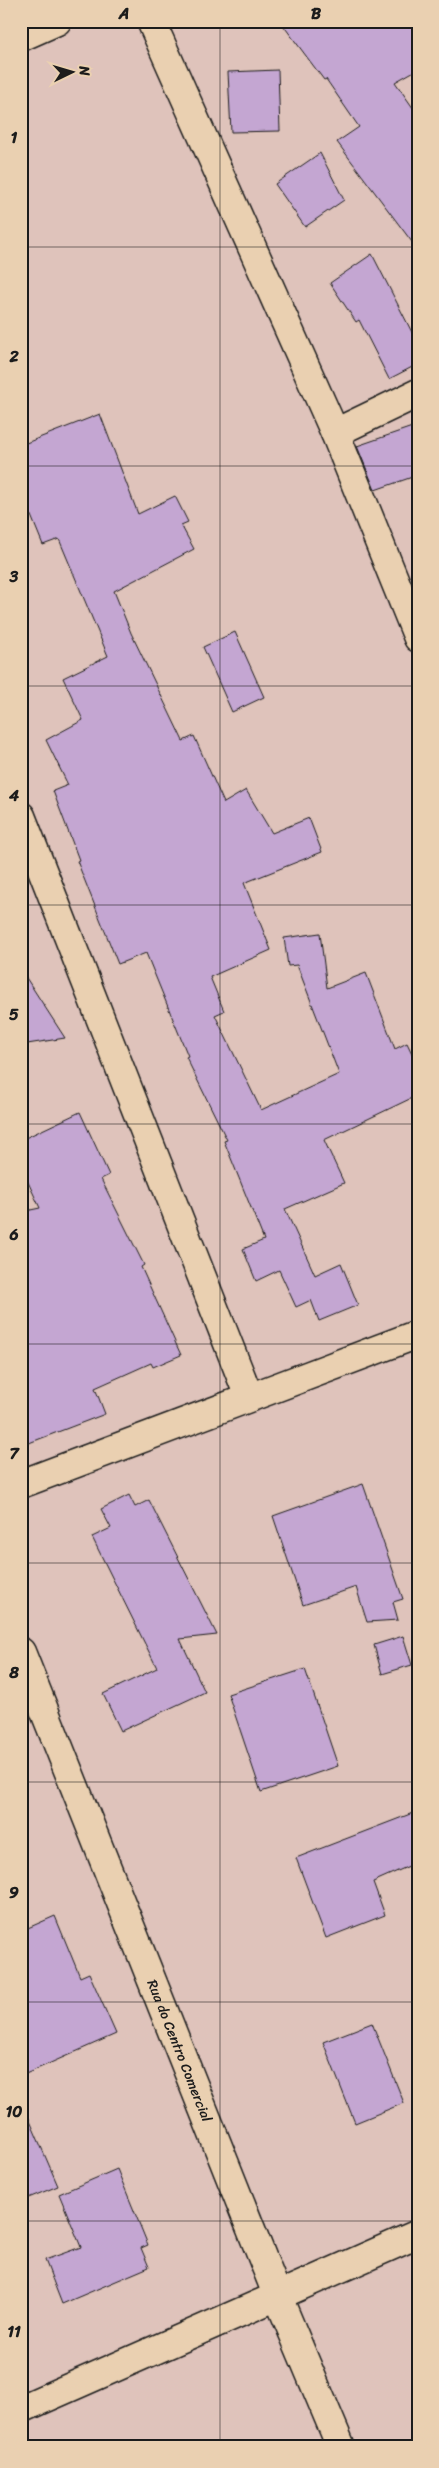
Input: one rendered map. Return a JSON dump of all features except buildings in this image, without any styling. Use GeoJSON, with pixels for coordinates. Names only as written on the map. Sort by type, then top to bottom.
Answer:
{"type":"FeatureCollection","features":[{"type":"Feature","properties":{"kind":"street"},"geometry":{"type":"LineString","coordinates":[[21,36],[57,21]]}},
{"type":"Feature","properties":{"kind":"street"},"geometry":{"type":"LineString","coordinates":[[151,21],[335,433],[418,638]]}},
{"type":"Feature","properties":{"kind":"street"},"geometry":{"type":"LineString","coordinates":[[335,433],[418,392]]}},
{"type":"Feature","properties":{"kind":"street"},"geometry":{"type":"LineString","coordinates":[[21,816],[249,1397]]}},
{"type":"Feature","properties":{"kind":"street"},"geometry":{"type":"LineString","coordinates":[[21,1484],[418,1334]]}},
{"type":"Feature","properties":{"kind":"street","name":"Rua do Centro Comercial"},"geometry":{"type":"LineString","coordinates":[[21,1652],[278,2297],[341,2447]]}},
{"type":"Feature","properties":{"kind":"street"},"geometry":{"type":"LineString","coordinates":[[21,2409],[418,2234]]}}]}
